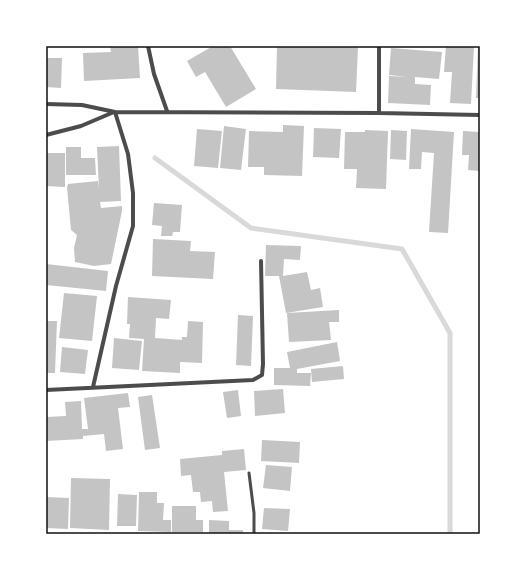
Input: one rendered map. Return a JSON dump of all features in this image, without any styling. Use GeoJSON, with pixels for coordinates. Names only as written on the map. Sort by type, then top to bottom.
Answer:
{"type":"FeatureCollection","features":[{"type":"Feature","properties":{"kind":"street"},"geometry":{"type":"LineString","coordinates":[[148,46],[154,74],[166,111]]}},
{"type":"Feature","properties":{"kind":"street"},"geometry":{"type":"LineString","coordinates":[[379,46],[379,113]]}},
{"type":"Feature","properties":{"kind":"street"},"geometry":{"type":"LineString","coordinates":[[46,104],[82,105],[115,112],[166,111],[480,115]]}},
{"type":"Feature","properties":{"kind":"street"},"geometry":{"type":"LineString","coordinates":[[46,134],[81,126],[115,112]]}},
{"type":"Feature","properties":{"kind":"street"},"geometry":{"type":"LineString","coordinates":[[93,387],[116,286],[133,226],[133,193],[128,154],[115,112]]}},
{"type":"Feature","properties":{"kind":"street"},"geometry":{"type":"LineString","coordinates":[[46,390],[253,380],[262,375],[261,261]]}},
{"type":"Feature","properties":{"kind":"lane"},"geometry":{"type":"LineString","coordinates":[[249,473],[254,513],[254,534]]}},
{"type":"Feature","properties":{"kind":"building"},"geometry":{"type":"Polygon","coordinates":[[[110,46],[138,46],[140,78],[84,81],[83,53],[111,52],[110,46]]]}},
{"type":"Feature","properties":{"kind":"building"},"geometry":{"type":"Polygon","coordinates":[[[213,46],[230,46],[256,89],[226,107],[205,72],[196,77],[187,61],[213,46]]]}},
{"type":"Feature","properties":{"kind":"building"},"geometry":{"type":"Polygon","coordinates":[[[277,46],[358,47],[356,92],[276,89],[277,46]]]}},
{"type":"Feature","properties":{"kind":"building"},"geometry":{"type":"Polygon","coordinates":[[[446,46],[474,46],[471,104],[450,103],[452,72],[444,72],[446,46]]]}},
{"type":"Feature","properties":{"kind":"building"},"geometry":{"type":"Polygon","coordinates":[[[478,46],[480,46],[480,98],[476,98],[478,46]]]}},
{"type":"Feature","properties":{"kind":"building"},"geometry":{"type":"Polygon","coordinates":[[[391,48],[442,52],[439,79],[415,77],[415,84],[431,85],[430,105],[388,103],[389,76],[408,77],[389,75],[391,48]]]}},
{"type":"Feature","properties":{"kind":"building"},"geometry":{"type":"Polygon","coordinates":[[[46,58],[62,58],[61,88],[46,87],[46,58]]]}},
{"type":"Feature","properties":{"kind":"building"},"geometry":{"type":"Polygon","coordinates":[[[283,125],[304,126],[302,176],[264,175],[264,167],[248,167],[249,131],[283,132],[283,125]]]}},
{"type":"Feature","properties":{"kind":"building"},"geometry":{"type":"Polygon","coordinates":[[[224,126],[246,129],[241,170],[220,168],[224,126]]]}},
{"type":"Feature","properties":{"kind":"building"},"geometry":{"type":"Polygon","coordinates":[[[314,128],[341,129],[339,158],[313,157],[314,128]]]}},
{"type":"Feature","properties":{"kind":"building"},"geometry":{"type":"Polygon","coordinates":[[[197,129],[222,131],[218,168],[194,166],[197,129]]]}},
{"type":"Feature","properties":{"kind":"building"},"geometry":{"type":"Polygon","coordinates":[[[411,129],[454,132],[448,233],[429,232],[434,153],[422,152],[421,169],[409,169],[411,129]]]}},
{"type":"Feature","properties":{"kind":"building"},"geometry":{"type":"Polygon","coordinates":[[[365,130],[388,131],[386,189],[356,188],[357,169],[344,169],[345,132],[365,132],[365,130]]]}},
{"type":"Feature","properties":{"kind":"building"},"geometry":{"type":"Polygon","coordinates":[[[391,130],[407,131],[406,160],[390,159],[391,130]]]}},
{"type":"Feature","properties":{"kind":"building"},"geometry":{"type":"Polygon","coordinates":[[[463,131],[480,132],[480,171],[468,170],[469,155],[462,155],[463,131]]]}},
{"type":"Feature","properties":{"kind":"building"},"geometry":{"type":"Polygon","coordinates":[[[119,146],[121,201],[100,202],[101,208],[122,206],[111,264],[94,266],[75,262],[74,248],[77,235],[71,230],[68,184],[98,181],[99,189],[97,147],[119,146]]]}},
{"type":"Feature","properties":{"kind":"building"},"geometry":{"type":"Polygon","coordinates":[[[66,147],[81,147],[81,158],[95,158],[96,175],[66,175],[66,147]]]}},
{"type":"Feature","properties":{"kind":"building"},"geometry":{"type":"Polygon","coordinates":[[[46,153],[65,153],[65,187],[46,186],[46,153]]]}},
{"type":"Feature","properties":{"kind":"building"},"geometry":{"type":"Polygon","coordinates":[[[154,203],[182,205],[180,232],[173,232],[172,236],[161,236],[162,226],[152,225],[154,203]]]}},
{"type":"Feature","properties":{"kind":"building"},"geometry":{"type":"Polygon","coordinates":[[[153,239],[191,241],[190,251],[215,252],[213,279],[152,276],[153,239]]]}},
{"type":"Feature","properties":{"kind":"building"},"geometry":{"type":"Polygon","coordinates":[[[266,245],[301,246],[300,260],[284,259],[283,276],[307,272],[311,290],[320,288],[323,307],[286,313],[279,276],[265,276],[266,245]]]}},
{"type":"Feature","properties":{"kind":"building"},"geometry":{"type":"Polygon","coordinates":[[[46,264],[108,271],[106,291],[46,285],[46,264]]]}},
{"type":"Feature","properties":{"kind":"building"},"geometry":{"type":"Polygon","coordinates":[[[64,293],[97,296],[92,341],[59,338],[64,293]]]}},
{"type":"Feature","properties":{"kind":"building"},"geometry":{"type":"Polygon","coordinates":[[[128,297],[171,300],[169,319],[156,318],[155,338],[182,340],[182,337],[187,337],[188,321],[203,322],[202,363],[180,362],[180,373],[142,371],[144,339],[129,338],[130,324],[127,324],[128,297]]]}},
{"type":"Feature","properties":{"kind":"building"},"geometry":{"type":"Polygon","coordinates":[[[339,310],[339,322],[329,322],[331,340],[289,342],[287,313],[339,310]]]}},
{"type":"Feature","properties":{"kind":"building"},"geometry":{"type":"Polygon","coordinates":[[[238,315],[253,316],[251,366],[236,365],[238,315]]]}},
{"type":"Feature","properties":{"kind":"building"},"geometry":{"type":"Polygon","coordinates":[[[46,321],[57,321],[55,373],[46,373],[46,321]]]}},
{"type":"Feature","properties":{"kind":"building"},"geometry":{"type":"Polygon","coordinates":[[[114,338],[142,341],[139,370],[112,368],[114,338]]]}},
{"type":"Feature","properties":{"kind":"building"},"geometry":{"type":"Polygon","coordinates":[[[337,342],[340,361],[297,369],[297,373],[311,373],[310,386],[274,385],[274,368],[290,368],[287,352],[337,342]]]}},
{"type":"Feature","properties":{"kind":"building"},"geometry":{"type":"Polygon","coordinates":[[[62,347],[88,350],[85,374],[60,372],[62,347]]]}},
{"type":"Feature","properties":{"kind":"building"},"geometry":{"type":"Polygon","coordinates":[[[343,366],[344,379],[312,382],[311,369],[343,366]]]}},
{"type":"Feature","properties":{"kind":"building"},"geometry":{"type":"Polygon","coordinates":[[[283,389],[285,413],[255,416],[254,391],[283,389]]]}},
{"type":"Feature","properties":{"kind":"building"},"geometry":{"type":"Polygon","coordinates":[[[238,390],[241,416],[227,418],[223,392],[238,390]]]}},
{"type":"Feature","properties":{"kind":"building"},"geometry":{"type":"Polygon","coordinates":[[[128,393],[130,407],[118,408],[123,449],[106,451],[104,434],[83,436],[83,439],[46,441],[46,417],[66,416],[65,402],[81,401],[82,429],[88,429],[84,398],[128,393]]]}},
{"type":"Feature","properties":{"kind":"building"},"geometry":{"type":"Polygon","coordinates":[[[152,395],[160,448],[145,450],[138,397],[152,395]]]}},
{"type":"Feature","properties":{"kind":"building"},"geometry":{"type":"Polygon","coordinates":[[[262,440],[300,442],[299,463],[261,461],[262,440]]]}},
{"type":"Feature","properties":{"kind":"building"},"geometry":{"type":"Polygon","coordinates":[[[244,449],[246,470],[224,472],[228,511],[213,512],[212,501],[201,502],[200,492],[193,492],[191,475],[181,476],[180,459],[222,455],[222,451],[244,449]]]}},
{"type":"Feature","properties":{"kind":"building"},"geometry":{"type":"Polygon","coordinates":[[[266,465],[292,467],[290,491],[263,488],[266,465]]]}},
{"type":"Feature","properties":{"kind":"building"},"geometry":{"type":"Polygon","coordinates":[[[71,478],[110,479],[109,530],[70,528],[71,478]]]}},
{"type":"Feature","properties":{"kind":"building"},"geometry":{"type":"Polygon","coordinates":[[[139,492],[157,492],[157,503],[164,503],[163,520],[171,520],[171,532],[138,531],[139,492]]]}},
{"type":"Feature","properties":{"kind":"building"},"geometry":{"type":"Polygon","coordinates":[[[118,494],[137,495],[136,526],[117,526],[118,494]]]}},
{"type":"Feature","properties":{"kind":"building"},"geometry":{"type":"Polygon","coordinates":[[[46,497],[69,498],[68,529],[46,528],[46,497]]]}},
{"type":"Feature","properties":{"kind":"building"},"geometry":{"type":"Polygon","coordinates":[[[172,506],[196,506],[196,520],[203,520],[203,532],[172,532],[172,506]]]}},
{"type":"Feature","properties":{"kind":"building"},"geometry":{"type":"Polygon","coordinates":[[[264,508],[290,509],[288,531],[262,529],[264,508]]]}},
{"type":"Feature","properties":{"kind":"building"},"geometry":{"type":"Polygon","coordinates":[[[209,520],[229,521],[229,530],[243,530],[243,534],[209,534],[209,520]]]}},
{"type":"Feature","properties":{"kind":"waterway"},"geometry":{"type":"LineString","coordinates":[[155,158],[251,228],[402,249],[450,333],[450,534]]}}]}
